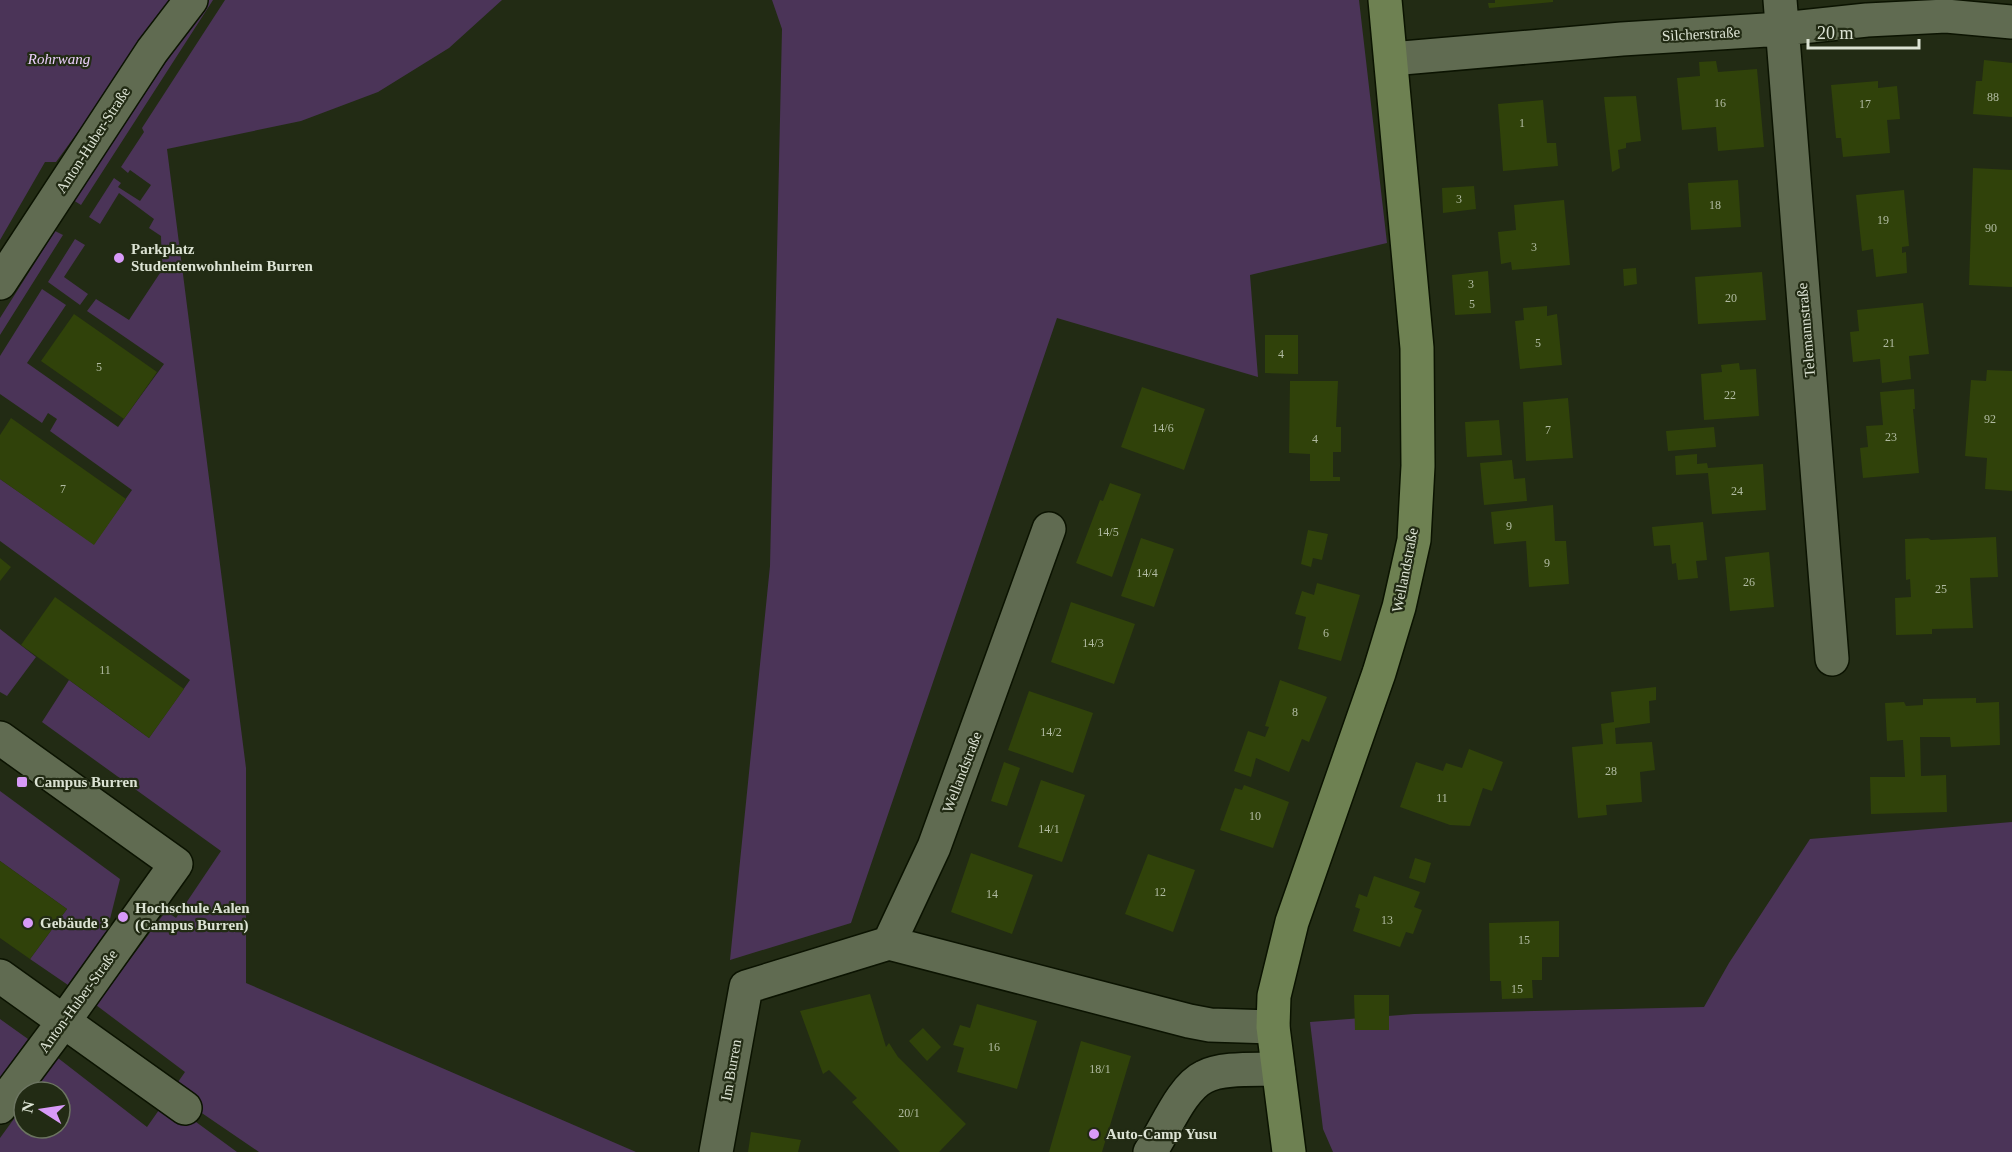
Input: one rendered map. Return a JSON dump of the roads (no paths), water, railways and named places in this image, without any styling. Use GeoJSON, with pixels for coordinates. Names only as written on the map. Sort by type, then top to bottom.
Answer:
{"type":"FeatureCollection","features":[{"type":"Feature","properties":{"kind":"main road","name":"Wellandstraße"},"geometry":{"type":"LineString","coordinates":[[1289,1152],[1273,1027],[1274,996],[1292,922],[1400,607],[1414,540],[1418,466],[1417,348],[1385,0]]}},
{"type":"Feature","properties":{"kind":"street","name":"Anton-Huber-Straße"},"geometry":{"type":"LineString","coordinates":[[0,284],[152,51],[191,0]]}},
{"type":"Feature","properties":{"kind":"street","name":"Silcherstraße"},"geometry":{"type":"LineString","coordinates":[[1391,59],[1622,39],[1781,15],[1867,20],[1946,16],[2012,22]]}},
{"type":"Feature","properties":{"kind":"street","name":"Telemannstraße"},"geometry":{"type":"LineString","coordinates":[[1781,15],[1832,659]]}},
{"type":"Feature","properties":{"kind":"street","name":"Wellandstraße"},"geometry":{"type":"LineString","coordinates":[[889,943],[934,847],[1049,529]]}},
{"type":"Feature","properties":{"kind":"street","name":"Anton-Huber-Straße"},"geometry":{"type":"LineString","coordinates":[[0,738],[176,864],[64,1022],[0,1107]]}},
{"type":"Feature","properties":{"kind":"street"},"geometry":{"type":"LineString","coordinates":[[889,943],[1202,1024],[1273,1027]]}},
{"type":"Feature","properties":{"kind":"street","name":"Im Burren"},"geometry":{"type":"LineString","coordinates":[[716,1152],[746,987],[889,943]]}},
{"type":"Feature","properties":{"kind":"street"},"geometry":{"type":"LineString","coordinates":[[0,976],[185,1108]]}},
{"type":"Feature","properties":{"kind":"street"},"geometry":{"type":"LineString","coordinates":[[1202,1024],[1204,1076]]}},
{"type":"Feature","properties":{"kind":"street"},"geometry":{"type":"LineString","coordinates":[[1150,1152],[1186,1092],[1204,1076],[1222,1072],[1278,1069]]}},
{"type":"Feature","properties":{"kind":"place","name":"Parkplatz Studentenwohnheim Burren"},"geometry":{"type":"Point","coordinates":[119,258]}},
{"type":"Feature","properties":{"kind":"place","name":"Campus Burren"},"geometry":{"type":"Point","coordinates":[22,782]}},
{"type":"Feature","properties":{"kind":"place","name":"Hochschule Aalen (Campus Burren)"},"geometry":{"type":"Point","coordinates":[123,917]}},
{"type":"Feature","properties":{"kind":"place","name":"Gebäude 3"},"geometry":{"type":"Point","coordinates":[28,923]}},
{"type":"Feature","properties":{"kind":"place","name":"Auto-Camp Yusu"},"geometry":{"type":"Point","coordinates":[1094,1134]}},
{"type":"Feature","properties":{"kind":"park label","name":"Rohrwang"},"geometry":{"type":"Point","coordinates":[59,59]}}]}
